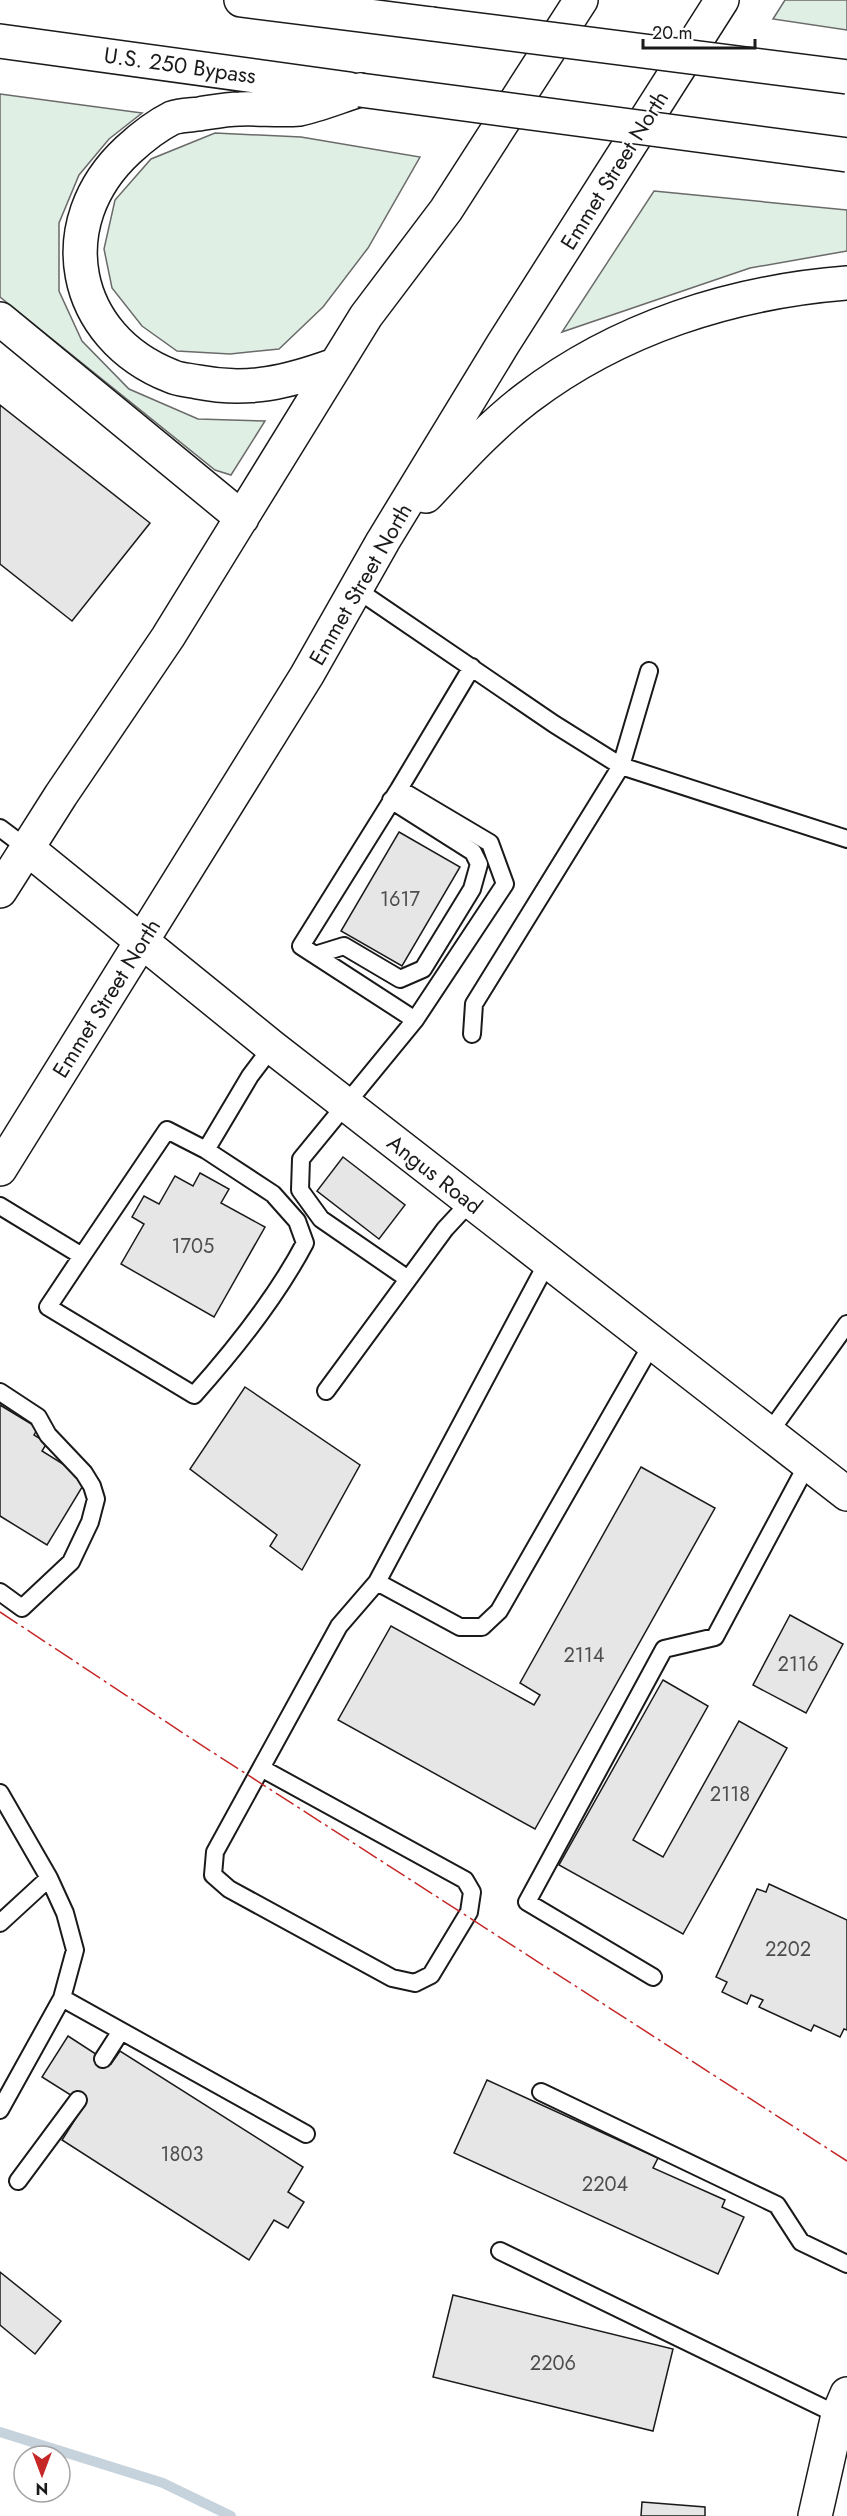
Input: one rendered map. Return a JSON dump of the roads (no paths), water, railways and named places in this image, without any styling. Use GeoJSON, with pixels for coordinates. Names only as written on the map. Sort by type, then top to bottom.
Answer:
{"type":"FeatureCollection","features":[{"type":"Feature","properties":{"kind":"main road"},"geometry":{"type":"LineString","coordinates":[[241,0],[847,77]]}},
{"type":"Feature","properties":{"kind":"main road"},"geometry":{"type":"LineString","coordinates":[[402,0],[432,24]]}},
{"type":"Feature","properties":{"kind":"main road"},"geometry":{"type":"LineString","coordinates":[[0,891],[61,795],[168,637],[366,316],[446,210],[581,0]]}},
{"type":"Feature","properties":{"kind":"main road","name":"Emmet Street North"},"geometry":{"type":"LineString","coordinates":[[0,1169],[307,675],[383,541],[503,344],[722,0]]}},
{"type":"Feature","properties":{"kind":"main road","name":"U.S. 250 Bypass"},"geometry":{"type":"LineString","coordinates":[[0,41],[847,155]]}},
{"type":"Feature","properties":{"kind":"main road"},"geometry":{"type":"LineString","coordinates":[[335,365],[294,380],[250,387],[215,386],[172,377],[129,353],[110,334],[91,306],[81,273],[79,240],[86,212],[101,180],[115,162],[141,138],[174,117],[236,109],[298,109],[360,90]]}},
{"type":"Feature","properties":{"kind":"main road"},"geometry":{"type":"LineString","coordinates":[[383,541],[486,433],[526,399],[580,361],[660,324],[720,303],[797,287],[847,283]]}},
{"type":"Feature","properties":{"kind":"main road"},"geometry":{"type":"LineString","coordinates":[[0,319],[242,518]]}},
{"type":"Feature","properties":{"kind":"main road","name":"Angus Road"},"geometry":{"type":"LineString","coordinates":[[28,849],[272,1047],[847,1494]]}},
{"type":"Feature","properties":{"kind":"main road"},"geometry":{"type":"LineString","coordinates":[[816,2516],[843,2404]]}},
{"type":"Feature","properties":{"kind":"lane"},"geometry":{"type":"LineString","coordinates":[[356,589],[621,766],[847,838]]}},
{"type":"Feature","properties":{"kind":"lane"},"geometry":{"type":"LineString","coordinates":[[416,1020],[301,945],[472,667]]}},
{"type":"Feature","properties":{"kind":"lane"},"geometry":{"type":"LineString","coordinates":[[472,1034],[474,1004],[621,766],[649,671]]}},
{"type":"Feature","properties":{"kind":"lane"},"geometry":{"type":"LineString","coordinates":[[315,955],[344,946],[400,979],[423,969],[472,889],[478,864],[473,852],[395,794]]}},
{"type":"Feature","properties":{"kind":"lane"},"geometry":{"type":"LineString","coordinates":[[395,794],[490,843],[505,884],[416,1020],[301,1159],[300,1190],[321,1219],[408,1279]]}},
{"type":"Feature","properties":{"kind":"lane"},"geometry":{"type":"LineString","coordinates":[[0,828],[28,849]]}},
{"type":"Feature","properties":{"kind":"lane"},"geometry":{"type":"LineString","coordinates":[[206,1150],[250,1077],[272,1047]]}},
{"type":"Feature","properties":{"kind":"lane"},"geometry":{"type":"LineString","coordinates":[[167,1130],[206,1150],[273,1194],[297,1221],[305,1243],[291,1269],[226,1358],[194,1395],[48,1307],[82,1256],[167,1130]]}},
{"type":"Feature","properties":{"kind":"lane"},"geometry":{"type":"LineString","coordinates":[[326,1391],[445,1229],[471,1201]]}},
{"type":"Feature","properties":{"kind":"lane"},"geometry":{"type":"LineString","coordinates":[[0,1206],[82,1256]]}},
{"type":"Feature","properties":{"kind":"lane"},"geometry":{"type":"LineString","coordinates":[[261,1767],[465,1880],[472,1892],[469,1912],[431,1975],[415,1983],[392,1978],[229,1889],[213,1875],[215,1852],[261,1767],[339,1626],[377,1582],[548,1261]]}},
{"type":"Feature","properties":{"kind":"lane"},"geometry":{"type":"LineString","coordinates":[[768,1433],[847,1323]]}},
{"type":"Feature","properties":{"kind":"lane"},"geometry":{"type":"LineString","coordinates":[[377,1582],[460,1627],[482,1627],[499,1611],[653,1342]]}},
{"type":"Feature","properties":{"kind":"lane"},"geometry":{"type":"LineString","coordinates":[[0,1392],[38,1417],[48,1435],[84,1473],[92,1486],[96,1499],[90,1522],[71,1562],[22,1608],[0,1592]]}},
{"type":"Feature","properties":{"kind":"lane"},"geometry":{"type":"LineString","coordinates":[[653,1977],[527,1902],[664,1649],[715,1636],[808,1463]]}},
{"type":"Feature","properties":{"kind":"lane"},"geometry":{"type":"LineString","coordinates":[[0,1793],[49,1878],[65,1913],[75,1950],[62,1998],[0,2110]]}},
{"type":"Feature","properties":{"kind":"lane"},"geometry":{"type":"LineString","coordinates":[[0,1923],[49,1878]]}},
{"type":"Feature","properties":{"kind":"lane"},"geometry":{"type":"LineString","coordinates":[[62,1998],[306,2134]]}},
{"type":"Feature","properties":{"kind":"lane"},"geometry":{"type":"LineString","coordinates":[[103,2059],[121,2031]]}},
{"type":"Feature","properties":{"kind":"lane"},"geometry":{"type":"LineString","coordinates":[[541,2092],[777,2205],[801,2242],[847,2264]]}},
{"type":"Feature","properties":{"kind":"lane"},"geometry":{"type":"LineString","coordinates":[[18,2181],[78,2100]]}},
{"type":"Feature","properties":{"kind":"lane"},"geometry":{"type":"LineString","coordinates":[[500,2251],[843,2404]]}},
{"type":"Feature","properties":{"kind":"waterway"},"geometry":{"type":"LineString","coordinates":[[0,2432],[163,2483],[231,2516]]}}]}
